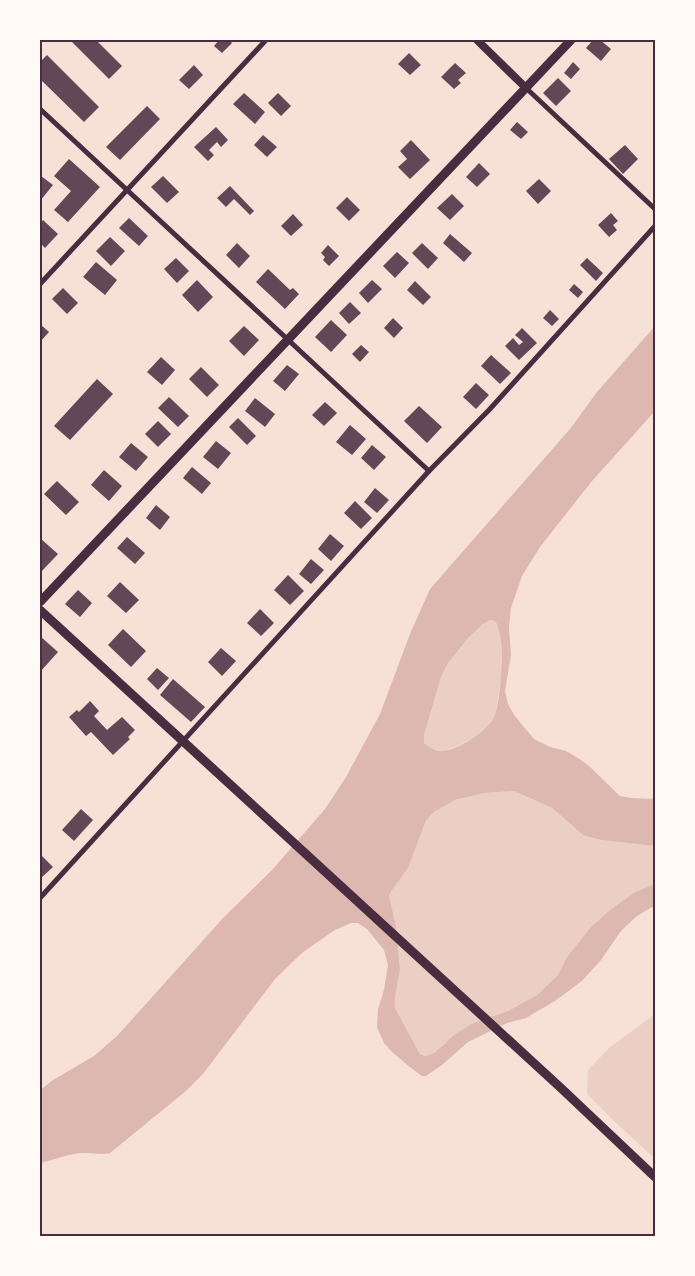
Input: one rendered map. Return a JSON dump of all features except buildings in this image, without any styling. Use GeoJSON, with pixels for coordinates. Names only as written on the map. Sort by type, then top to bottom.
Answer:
{"type":"FeatureCollection","features":[{"type":"Feature","properties":{"kind":"main road"},"geometry":{"type":"LineString","coordinates":[[477,40],[526,88]]}},
{"type":"Feature","properties":{"kind":"main road"},"geometry":{"type":"LineString","coordinates":[[40,602],[571,40]]}},
{"type":"Feature","properties":{"kind":"main road"},"geometry":{"type":"LineString","coordinates":[[40,610],[655,1177]]}},
{"type":"Feature","properties":{"kind":"street"},"geometry":{"type":"LineString","coordinates":[[40,284],[266,40]]}},
{"type":"Feature","properties":{"kind":"street"},"geometry":{"type":"LineString","coordinates":[[526,88],[655,209]]}},
{"type":"Feature","properties":{"kind":"street"},"geometry":{"type":"LineString","coordinates":[[40,109],[428,472]]}},
{"type":"Feature","properties":{"kind":"street"},"geometry":{"type":"LineString","coordinates":[[40,898],[428,472],[489,410],[655,226]]}},
{"type":"Feature","properties":{"kind":"shaded area"},"geometry":{"type":"Polygon","coordinates":[[[655,326],[655,411],[592,481],[540,547],[522,576],[511,608],[509,627],[511,655],[505,691],[508,704],[514,715],[534,739],[550,747],[566,751],[578,758],[620,796],[655,799],[655,846],[601,840],[583,835],[552,808],[514,791],[484,793],[455,800],[434,812],[426,820],[408,868],[389,896],[396,926],[400,970],[395,1008],[420,1054],[425,1056],[434,1053],[453,1036],[471,1024],[508,1011],[537,995],[558,975],[567,957],[590,928],[610,910],[635,892],[655,884],[655,907],[637,916],[621,931],[601,960],[582,981],[555,1001],[526,1018],[507,1023],[468,1042],[442,1065],[426,1076],[422,1076],[415,1071],[384,1043],[377,1027],[378,1009],[384,990],[388,965],[384,950],[367,929],[358,923],[351,923],[335,930],[303,952],[275,979],[203,1074],[186,1091],[110,1153],[75,1154],[40,1163],[40,1090],[53,1080],[94,1056],[118,1035],[224,917],[272,870],[325,809],[346,777],[380,714],[410,634],[430,589],[570,429],[597,392],[655,326]],[[494,620],[483,624],[469,637],[448,663],[441,677],[424,735],[424,743],[433,749],[439,751],[448,750],[464,744],[487,727],[495,715],[501,680],[502,651],[498,627],[494,620]]]}},
{"type":"Feature","properties":{"kind":"shaded area"},"geometry":{"type":"Polygon","coordinates":[[[490,620],[494,620],[500,629],[502,673],[495,716],[485,730],[470,740],[443,751],[430,749],[424,743],[424,735],[441,677],[448,663],[469,637],[490,620]]]}},
{"type":"Feature","properties":{"kind":"shaded area"},"geometry":{"type":"Polygon","coordinates":[[[514,791],[552,808],[572,826],[601,840],[655,846],[655,884],[635,892],[610,910],[590,928],[567,957],[558,975],[537,995],[508,1011],[471,1024],[434,1053],[425,1056],[420,1054],[395,1008],[400,970],[396,926],[389,897],[408,868],[426,819],[434,812],[455,800],[484,793],[514,791]]]}},
{"type":"Feature","properties":{"kind":"shaded area"},"geometry":{"type":"Polygon","coordinates":[[[655,1014],[655,1159],[587,1094],[588,1070],[609,1048],[655,1014]]]}}]}
